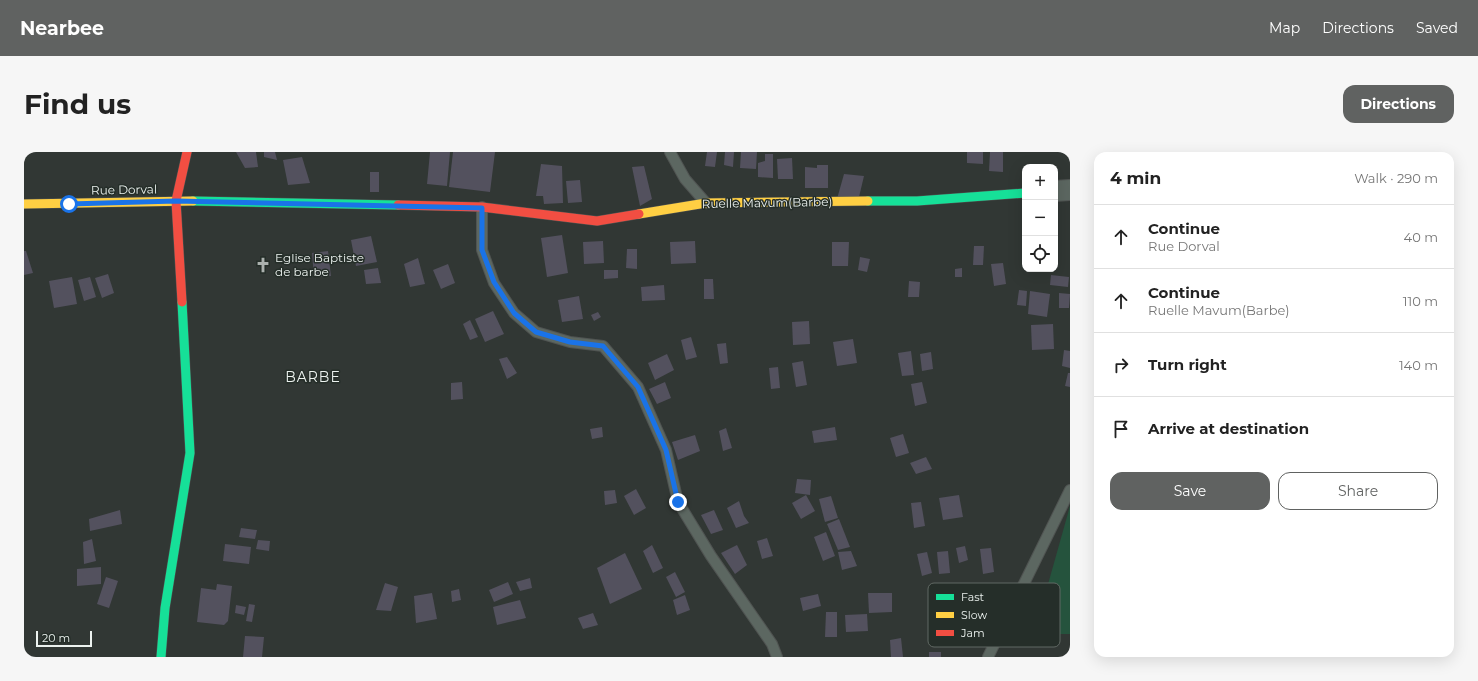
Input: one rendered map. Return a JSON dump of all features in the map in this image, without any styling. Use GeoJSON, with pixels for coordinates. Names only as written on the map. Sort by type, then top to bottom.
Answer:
{"type":"FeatureCollection","features":[{"type":"Feature","properties":{"kind":"street"},"geometry":{"type":"LineString","coordinates":[[161,657],[165,608],[190,453],[176,201],[187,152]]}},
{"type":"Feature","properties":{"kind":"street"},"geometry":{"type":"LineString","coordinates":[[1058,191],[1070,190]]}},
{"type":"Feature","properties":{"kind":"street","name":"Ruelle Mavum(Barbe)"},"geometry":{"type":"LineString","coordinates":[[176,201],[482,208],[597,221],[706,202],[917,202],[1022,193]]}},
{"type":"Feature","properties":{"kind":"street","name":"Rue Dorval"},"geometry":{"type":"LineString","coordinates":[[24,204],[176,201]]}},
{"type":"Feature","properties":{"kind":"lane"},"geometry":{"type":"LineString","coordinates":[[670,152],[685,179],[706,202]]}},
{"type":"Feature","properties":{"kind":"lane"},"geometry":{"type":"LineString","coordinates":[[482,208],[482,250],[494,282],[514,313],[536,332],[570,342],[603,346],[638,387],[666,450],[678,502],[712,556],[772,644],[777,657]]}},
{"type":"Feature","properties":{"kind":"lane"},"geometry":{"type":"LineString","coordinates":[[1024,583],[1070,490]]}},
{"type":"Feature","properties":{"kind":"lane"},"geometry":{"type":"LineString","coordinates":[[988,657],[993,647]]}},
{"type":"Feature","properties":{"kind":"green space"},"geometry":{"type":"Polygon","coordinates":[[[1070,506],[1070,634],[1060,634],[1060,583],[1048,583],[1070,506]]]}},
{"type":"Feature","properties":{"kind":"building"},"geometry":{"type":"Polygon","coordinates":[[[236,152],[256,152],[258,167],[245,168],[236,152]]]}},
{"type":"Feature","properties":{"kind":"building"},"geometry":{"type":"Polygon","coordinates":[[[264,152],[275,152],[277,160],[264,157],[264,152]]]}},
{"type":"Feature","properties":{"kind":"building"},"geometry":{"type":"Polygon","coordinates":[[[430,152],[450,152],[447,186],[427,184],[430,152]]]}},
{"type":"Feature","properties":{"kind":"building"},"geometry":{"type":"Polygon","coordinates":[[[453,152],[495,152],[490,192],[449,187],[453,152]]]}},
{"type":"Feature","properties":{"kind":"building"},"geometry":{"type":"Polygon","coordinates":[[[707,152],[717,152],[715,167],[705,166],[707,152]]]}},
{"type":"Feature","properties":{"kind":"building"},"geometry":{"type":"Polygon","coordinates":[[[725,152],[734,152],[733,167],[724,165],[725,152]]]}},
{"type":"Feature","properties":{"kind":"building"},"geometry":{"type":"Polygon","coordinates":[[[741,152],[757,152],[756,169],[740,168],[741,152]]]}},
{"type":"Feature","properties":{"kind":"building"},"geometry":{"type":"Polygon","coordinates":[[[967,152],[983,152],[983,164],[967,163],[967,152]]]}},
{"type":"Feature","properties":{"kind":"building"},"geometry":{"type":"Polygon","coordinates":[[[990,152],[1003,152],[1003,172],[989,171],[990,152]]]}},
{"type":"Feature","properties":{"kind":"building"},"geometry":{"type":"Polygon","coordinates":[[[765,154],[773,154],[773,178],[758,177],[758,163],[765,161],[765,154]]]}},
{"type":"Feature","properties":{"kind":"building"},"geometry":{"type":"Polygon","coordinates":[[[302,157],[310,183],[288,185],[283,160],[302,157]]]}},
{"type":"Feature","properties":{"kind":"building"},"geometry":{"type":"Polygon","coordinates":[[[792,158],[793,179],[778,179],[777,159],[792,158]]]}},
{"type":"Feature","properties":{"kind":"building"},"geometry":{"type":"Polygon","coordinates":[[[541,164],[562,166],[563,203],[544,204],[543,196],[536,196],[541,164]]]}},
{"type":"Feature","properties":{"kind":"building"},"geometry":{"type":"Polygon","coordinates":[[[817,165],[828,165],[828,188],[805,188],[805,167],[817,168],[817,165]]]}},
{"type":"Feature","properties":{"kind":"building"},"geometry":{"type":"Polygon","coordinates":[[[644,166],[652,199],[640,206],[632,167],[644,166]]]}},
{"type":"Feature","properties":{"kind":"building"},"geometry":{"type":"Polygon","coordinates":[[[370,172],[379,172],[379,192],[370,192],[370,172]]]}},
{"type":"Feature","properties":{"kind":"building"},"geometry":{"type":"Polygon","coordinates":[[[844,174],[864,176],[859,197],[837,199],[844,174]]]}},
{"type":"Feature","properties":{"kind":"building"},"geometry":{"type":"Polygon","coordinates":[[[580,180],[582,202],[568,203],[566,181],[580,180]]]}},
{"type":"Feature","properties":{"kind":"building"},"geometry":{"type":"Polygon","coordinates":[[[562,235],[568,273],[547,277],[541,238],[562,235]]]}},
{"type":"Feature","properties":{"kind":"building"},"geometry":{"type":"Polygon","coordinates":[[[371,236],[377,262],[356,266],[351,240],[371,236]]]}},
{"type":"Feature","properties":{"kind":"building"},"geometry":{"type":"Polygon","coordinates":[[[603,241],[604,263],[584,264],[583,242],[603,241]]]}},
{"type":"Feature","properties":{"kind":"building"},"geometry":{"type":"Polygon","coordinates":[[[695,241],[696,263],[671,264],[670,242],[695,241]]]}},
{"type":"Feature","properties":{"kind":"building"},"geometry":{"type":"Polygon","coordinates":[[[832,242],[849,242],[848,266],[832,266],[832,242]]]}},
{"type":"Feature","properties":{"kind":"building"},"geometry":{"type":"Polygon","coordinates":[[[974,246],[984,246],[983,265],[973,265],[974,246]]]}},
{"type":"Feature","properties":{"kind":"building"},"geometry":{"type":"Polygon","coordinates":[[[627,249],[637,249],[637,269],[626,268],[627,249]]]}},
{"type":"Feature","properties":{"kind":"building"},"geometry":{"type":"Polygon","coordinates":[[[24,251],[26,251],[33,273],[24,275],[24,251]]]}},
{"type":"Feature","properties":{"kind":"building"},"geometry":{"type":"Polygon","coordinates":[[[328,251],[331,276],[314,277],[312,253],[328,251]]]}},
{"type":"Feature","properties":{"kind":"building"},"geometry":{"type":"Polygon","coordinates":[[[860,257],[870,259],[867,272],[858,270],[860,257]]]}},
{"type":"Feature","properties":{"kind":"building"},"geometry":{"type":"Polygon","coordinates":[[[418,258],[425,284],[410,287],[404,264],[418,258]]]}},
{"type":"Feature","properties":{"kind":"building"},"geometry":{"type":"Polygon","coordinates":[[[1003,263],[1006,284],[994,286],[991,264],[1003,263]]]}},
{"type":"Feature","properties":{"kind":"building"},"geometry":{"type":"Polygon","coordinates":[[[448,264],[455,283],[441,289],[433,270],[448,264]]]}},
{"type":"Feature","properties":{"kind":"building"},"geometry":{"type":"Polygon","coordinates":[[[378,268],[381,283],[366,284],[364,270],[378,268]]]}},
{"type":"Feature","properties":{"kind":"building"},"geometry":{"type":"Polygon","coordinates":[[[962,268],[962,277],[955,277],[955,269],[962,268]]]}},
{"type":"Feature","properties":{"kind":"building"},"geometry":{"type":"Polygon","coordinates":[[[604,270],[618,270],[618,278],[604,279],[604,270]]]}},
{"type":"Feature","properties":{"kind":"building"},"geometry":{"type":"Polygon","coordinates":[[[108,274],[114,293],[102,298],[95,278],[108,274]]]}},
{"type":"Feature","properties":{"kind":"building"},"geometry":{"type":"Polygon","coordinates":[[[1051,275],[1069,277],[1068,287],[1050,285],[1051,275]]]}},
{"type":"Feature","properties":{"kind":"building"},"geometry":{"type":"Polygon","coordinates":[[[72,277],[77,304],[54,308],[49,281],[72,277]]]}},
{"type":"Feature","properties":{"kind":"building"},"geometry":{"type":"Polygon","coordinates":[[[90,277],[96,297],[84,301],[78,280],[90,277]]]}},
{"type":"Feature","properties":{"kind":"building"},"geometry":{"type":"Polygon","coordinates":[[[704,279],[713,279],[714,299],[704,299],[704,279]]]}},
{"type":"Feature","properties":{"kind":"building"},"geometry":{"type":"Polygon","coordinates":[[[909,281],[920,282],[919,297],[908,297],[909,281]]]}},
{"type":"Feature","properties":{"kind":"building"},"geometry":{"type":"Polygon","coordinates":[[[664,285],[665,300],[642,301],[641,287],[664,285]]]}},
{"type":"Feature","properties":{"kind":"building"},"geometry":{"type":"Polygon","coordinates":[[[1019,290],[1027,291],[1026,306],[1017,305],[1019,290]]]}},
{"type":"Feature","properties":{"kind":"building"},"geometry":{"type":"Polygon","coordinates":[[[1030,291],[1050,294],[1047,317],[1028,314],[1030,291]]]}},
{"type":"Feature","properties":{"kind":"building"},"geometry":{"type":"Polygon","coordinates":[[[1059,293],[1070,294],[1069,308],[1059,308],[1059,293]]]}},
{"type":"Feature","properties":{"kind":"building"},"geometry":{"type":"Polygon","coordinates":[[[579,296],[583,319],[562,322],[558,300],[579,296]]]}},
{"type":"Feature","properties":{"kind":"building"},"geometry":{"type":"Polygon","coordinates":[[[493,311],[504,334],[485,342],[475,319],[493,311]]]}},
{"type":"Feature","properties":{"kind":"building"},"geometry":{"type":"Polygon","coordinates":[[[598,312],[601,317],[594,321],[591,315],[598,312]]]}},
{"type":"Feature","properties":{"kind":"building"},"geometry":{"type":"Polygon","coordinates":[[[470,320],[478,337],[470,340],[463,324],[470,320]]]}},
{"type":"Feature","properties":{"kind":"building"},"geometry":{"type":"Polygon","coordinates":[[[809,321],[810,344],[793,345],[792,322],[809,321]]]}},
{"type":"Feature","properties":{"kind":"building"},"geometry":{"type":"Polygon","coordinates":[[[1053,324],[1054,349],[1032,350],[1031,325],[1053,324]]]}},
{"type":"Feature","properties":{"kind":"building"},"geometry":{"type":"Polygon","coordinates":[[[691,337],[697,357],[686,360],[681,340],[691,337]]]}},
{"type":"Feature","properties":{"kind":"building"},"geometry":{"type":"Polygon","coordinates":[[[853,339],[857,363],[837,366],[833,342],[853,339]]]}},
{"type":"Feature","properties":{"kind":"building"},"geometry":{"type":"Polygon","coordinates":[[[726,343],[728,363],[720,364],[717,344],[726,343]]]}},
{"type":"Feature","properties":{"kind":"building"},"geometry":{"type":"Polygon","coordinates":[[[1064,350],[1070,351],[1070,368],[1062,366],[1064,350]]]}},
{"type":"Feature","properties":{"kind":"building"},"geometry":{"type":"Polygon","coordinates":[[[911,351],[914,375],[902,376],[898,353],[911,351]]]}},
{"type":"Feature","properties":{"kind":"building"},"geometry":{"type":"Polygon","coordinates":[[[931,352],[933,369],[922,371],[920,354],[931,352]]]}},
{"type":"Feature","properties":{"kind":"building"},"geometry":{"type":"Polygon","coordinates":[[[667,354],[674,370],[655,380],[648,363],[667,354]]]}},
{"type":"Feature","properties":{"kind":"building"},"geometry":{"type":"Polygon","coordinates":[[[507,357],[517,373],[507,379],[499,359],[507,357]]]}},
{"type":"Feature","properties":{"kind":"building"},"geometry":{"type":"Polygon","coordinates":[[[803,361],[807,385],[796,387],[792,363],[803,361]]]}},
{"type":"Feature","properties":{"kind":"building"},"geometry":{"type":"Polygon","coordinates":[[[778,367],[780,388],[771,389],[769,368],[778,367]]]}},
{"type":"Feature","properties":{"kind":"building"},"geometry":{"type":"Polygon","coordinates":[[[1068,373],[1070,373],[1070,387],[1065,386],[1068,373]]]}},
{"type":"Feature","properties":{"kind":"building"},"geometry":{"type":"Polygon","coordinates":[[[462,382],[463,399],[451,400],[451,383],[462,382]]]}},
{"type":"Feature","properties":{"kind":"building"},"geometry":{"type":"Polygon","coordinates":[[[665,382],[671,398],[657,404],[649,389],[665,382]]]}},
{"type":"Feature","properties":{"kind":"building"},"geometry":{"type":"Polygon","coordinates":[[[922,382],[927,403],[915,406],[911,384],[922,382]]]}},
{"type":"Feature","properties":{"kind":"building"},"geometry":{"type":"Polygon","coordinates":[[[602,427],[603,437],[592,439],[590,429],[602,427]]]}},
{"type":"Feature","properties":{"kind":"building"},"geometry":{"type":"Polygon","coordinates":[[[835,427],[837,440],[814,443],[812,431],[835,427]]]}},
{"type":"Feature","properties":{"kind":"building"},"geometry":{"type":"Polygon","coordinates":[[[726,428],[732,448],[723,451],[719,431],[726,428]]]}},
{"type":"Feature","properties":{"kind":"building"},"geometry":{"type":"Polygon","coordinates":[[[903,434],[909,453],[896,457],[890,438],[903,434]]]}},
{"type":"Feature","properties":{"kind":"building"},"geometry":{"type":"Polygon","coordinates":[[[695,435],[700,451],[678,460],[672,442],[695,435]]]}},
{"type":"Feature","properties":{"kind":"building"},"geometry":{"type":"Polygon","coordinates":[[[926,457],[932,469],[916,474],[910,463],[926,457]]]}},
{"type":"Feature","properties":{"kind":"building"},"geometry":{"type":"Polygon","coordinates":[[[797,479],[811,480],[810,495],[795,493],[797,479]]]}},
{"type":"Feature","properties":{"kind":"building"},"geometry":{"type":"Polygon","coordinates":[[[636,489],[646,508],[634,515],[624,496],[636,489]]]}},
{"type":"Feature","properties":{"kind":"building"},"geometry":{"type":"Polygon","coordinates":[[[615,490],[617,503],[605,505],[604,491],[615,490]]]}},
{"type":"Feature","properties":{"kind":"building"},"geometry":{"type":"Polygon","coordinates":[[[806,495],[815,511],[801,519],[792,503],[806,495]]]}},
{"type":"Feature","properties":{"kind":"building"},"geometry":{"type":"Polygon","coordinates":[[[959,495],[963,517],[943,520],[939,498],[959,495]]]}},
{"type":"Feature","properties":{"kind":"building"},"geometry":{"type":"Polygon","coordinates":[[[831,496],[838,518],[825,522],[819,499],[831,496]]]}},
{"type":"Feature","properties":{"kind":"building"},"geometry":{"type":"Polygon","coordinates":[[[739,501],[744,516],[749,523],[736,528],[727,508],[739,501]]]}},
{"type":"Feature","properties":{"kind":"building"},"geometry":{"type":"Polygon","coordinates":[[[921,502],[925,526],[914,528],[911,503],[921,502]]]}},
{"type":"Feature","properties":{"kind":"building"},"geometry":{"type":"Polygon","coordinates":[[[120,510],[122,524],[90,531],[89,519],[120,510]]]}},
{"type":"Feature","properties":{"kind":"building"},"geometry":{"type":"Polygon","coordinates":[[[714,510],[723,530],[711,534],[701,515],[714,510]]]}},
{"type":"Feature","properties":{"kind":"building"},"geometry":{"type":"Polygon","coordinates":[[[839,519],[850,547],[838,550],[827,524],[839,519]]]}},
{"type":"Feature","properties":{"kind":"building"},"geometry":{"type":"Polygon","coordinates":[[[241,528],[257,530],[255,539],[239,537],[241,528]]]}},
{"type":"Feature","properties":{"kind":"building"},"geometry":{"type":"Polygon","coordinates":[[[826,532],[835,556],[823,561],[814,537],[826,532]]]}},
{"type":"Feature","properties":{"kind":"building"},"geometry":{"type":"Polygon","coordinates":[[[767,538],[773,556],[762,559],[757,541],[767,538]]]}},
{"type":"Feature","properties":{"kind":"building"},"geometry":{"type":"Polygon","coordinates":[[[92,539],[96,561],[84,564],[83,542],[92,539]]]}},
{"type":"Feature","properties":{"kind":"building"},"geometry":{"type":"Polygon","coordinates":[[[258,540],[270,541],[269,551],[256,549],[258,540]]]}},
{"type":"Feature","properties":{"kind":"building"},"geometry":{"type":"Polygon","coordinates":[[[225,544],[251,547],[249,564],[223,561],[225,544]]]}},
{"type":"Feature","properties":{"kind":"building"},"geometry":{"type":"Polygon","coordinates":[[[652,545],[663,568],[653,573],[643,551],[652,545]]]}},
{"type":"Feature","properties":{"kind":"building"},"geometry":{"type":"Polygon","coordinates":[[[737,545],[747,565],[735,574],[721,553],[737,545]]]}},
{"type":"Feature","properties":{"kind":"building"},"geometry":{"type":"Polygon","coordinates":[[[965,546],[968,560],[959,563],[956,548],[965,546]]]}},
{"type":"Feature","properties":{"kind":"building"},"geometry":{"type":"Polygon","coordinates":[[[991,548],[994,572],[983,574],[980,549],[991,548]]]}},
{"type":"Feature","properties":{"kind":"building"},"geometry":{"type":"Polygon","coordinates":[[[851,551],[857,566],[842,570],[838,552],[851,551]]]}},
{"type":"Feature","properties":{"kind":"building"},"geometry":{"type":"Polygon","coordinates":[[[948,551],[950,573],[939,574],[937,552],[948,551]]]}},
{"type":"Feature","properties":{"kind":"building"},"geometry":{"type":"Polygon","coordinates":[[[927,552],[932,573],[922,576],[917,554],[927,552]]]}},
{"type":"Feature","properties":{"kind":"building"},"geometry":{"type":"Polygon","coordinates":[[[625,553],[642,589],[610,604],[597,568],[625,553]]]}},
{"type":"Feature","properties":{"kind":"building"},"geometry":{"type":"Polygon","coordinates":[[[101,567],[101,584],[77,586],[77,569],[101,567]]]}},
{"type":"Feature","properties":{"kind":"building"},"geometry":{"type":"Polygon","coordinates":[[[675,572],[685,592],[676,597],[666,577],[675,572]]]}},
{"type":"Feature","properties":{"kind":"building"},"geometry":{"type":"Polygon","coordinates":[[[106,577],[118,581],[109,608],[97,604],[106,577]]]}},
{"type":"Feature","properties":{"kind":"building"},"geometry":{"type":"Polygon","coordinates":[[[530,578],[532,588],[520,591],[516,582],[530,578]]]}},
{"type":"Feature","properties":{"kind":"building"},"geometry":{"type":"Polygon","coordinates":[[[508,582],[513,594],[494,602],[489,590],[508,582]]]}},
{"type":"Feature","properties":{"kind":"building"},"geometry":{"type":"Polygon","coordinates":[[[385,583],[398,587],[391,611],[376,610],[385,583]]]}},
{"type":"Feature","properties":{"kind":"building"},"geometry":{"type":"Polygon","coordinates":[[[217,584],[232,586],[228,621],[224,625],[197,622],[201,588],[216,590],[217,584]]]}},
{"type":"Feature","properties":{"kind":"building"},"geometry":{"type":"Polygon","coordinates":[[[459,589],[461,600],[452,602],[451,591],[459,589]]]}},
{"type":"Feature","properties":{"kind":"building"},"geometry":{"type":"Polygon","coordinates":[[[432,593],[437,619],[416,623],[414,596],[432,593]]]}},
{"type":"Feature","properties":{"kind":"building"},"geometry":{"type":"Polygon","coordinates":[[[868,593],[892,593],[892,612],[869,613],[868,593]]]}},
{"type":"Feature","properties":{"kind":"building"},"geometry":{"type":"Polygon","coordinates":[[[818,594],[821,606],[803,611],[800,598],[818,594]]]}},
{"type":"Feature","properties":{"kind":"building"},"geometry":{"type":"Polygon","coordinates":[[[685,595],[690,610],[677,615],[673,600],[685,595]]]}},
{"type":"Feature","properties":{"kind":"building"},"geometry":{"type":"Polygon","coordinates":[[[520,600],[526,618],[497,625],[493,607],[520,600]]]}},
{"type":"Feature","properties":{"kind":"building"},"geometry":{"type":"Polygon","coordinates":[[[249,604],[255,605],[252,622],[246,621],[249,604]]]}},
{"type":"Feature","properties":{"kind":"building"},"geometry":{"type":"Polygon","coordinates":[[[236,605],[246,607],[244,615],[235,613],[236,605]]]}},
{"type":"Feature","properties":{"kind":"building"},"geometry":{"type":"Polygon","coordinates":[[[826,612],[837,612],[837,637],[825,637],[826,612]]]}},
{"type":"Feature","properties":{"kind":"building"},"geometry":{"type":"Polygon","coordinates":[[[593,613],[598,625],[583,629],[578,618],[593,613]]]}},
{"type":"Feature","properties":{"kind":"building"},"geometry":{"type":"Polygon","coordinates":[[[867,614],[868,631],[846,632],[845,615],[867,614]]]}},
{"type":"Feature","properties":{"kind":"building"},"geometry":{"type":"Polygon","coordinates":[[[245,636],[264,637],[262,657],[243,657],[245,636]]]}},
{"type":"Feature","properties":{"kind":"building"},"geometry":{"type":"Polygon","coordinates":[[[901,638],[903,657],[891,657],[890,640],[901,638]]]}},
{"type":"Feature","properties":{"kind":"building"},"geometry":{"type":"Polygon","coordinates":[[[929,652],[941,652],[941,657],[929,657],[929,652]]]}},
{"type":"Feature","properties":{"kind":"traffic: fast"},"geometry":{"type":"LineString","coordinates":[[868,201],[917,201],[1022,193]]}},
{"type":"Feature","properties":{"kind":"traffic: fast"},"geometry":{"type":"LineString","coordinates":[[193,201],[398,205]]}},
{"type":"Feature","properties":{"kind":"traffic: fast"},"geometry":{"type":"LineString","coordinates":[[161,657],[165,608],[190,453],[182,302]]}},
{"type":"Feature","properties":{"kind":"traffic: slow"},"geometry":{"type":"LineString","coordinates":[[24,204],[193,201]]}},
{"type":"Feature","properties":{"kind":"traffic: slow"},"geometry":{"type":"LineString","coordinates":[[639,214],[706,203],[868,201]]}},
{"type":"Feature","properties":{"kind":"traffic: jam"},"geometry":{"type":"LineString","coordinates":[[182,302],[176,201],[187,152]]}},
{"type":"Feature","properties":{"kind":"traffic: jam"},"geometry":{"type":"LineString","coordinates":[[398,205],[482,207],[597,221],[639,214]]}},
{"type":"Feature","properties":{"kind":"place","name":"Eglise Baptiste de barbe"},"geometry":{"type":"Point","coordinates":[263,265]}},
{"type":"Feature","properties":{"kind":"district","name":"BARBE"},"geometry":{"type":"Point","coordinates":[313,377]}},
{"type":"Feature","properties":{"kind":"route"},"geometry":{"type":"LineString","coordinates":[[69,204],[176,201],[482,208],[482,250],[494,282],[514,313],[536,332],[570,342],[603,346],[638,387],[666,450],[678,502]]}}]}
